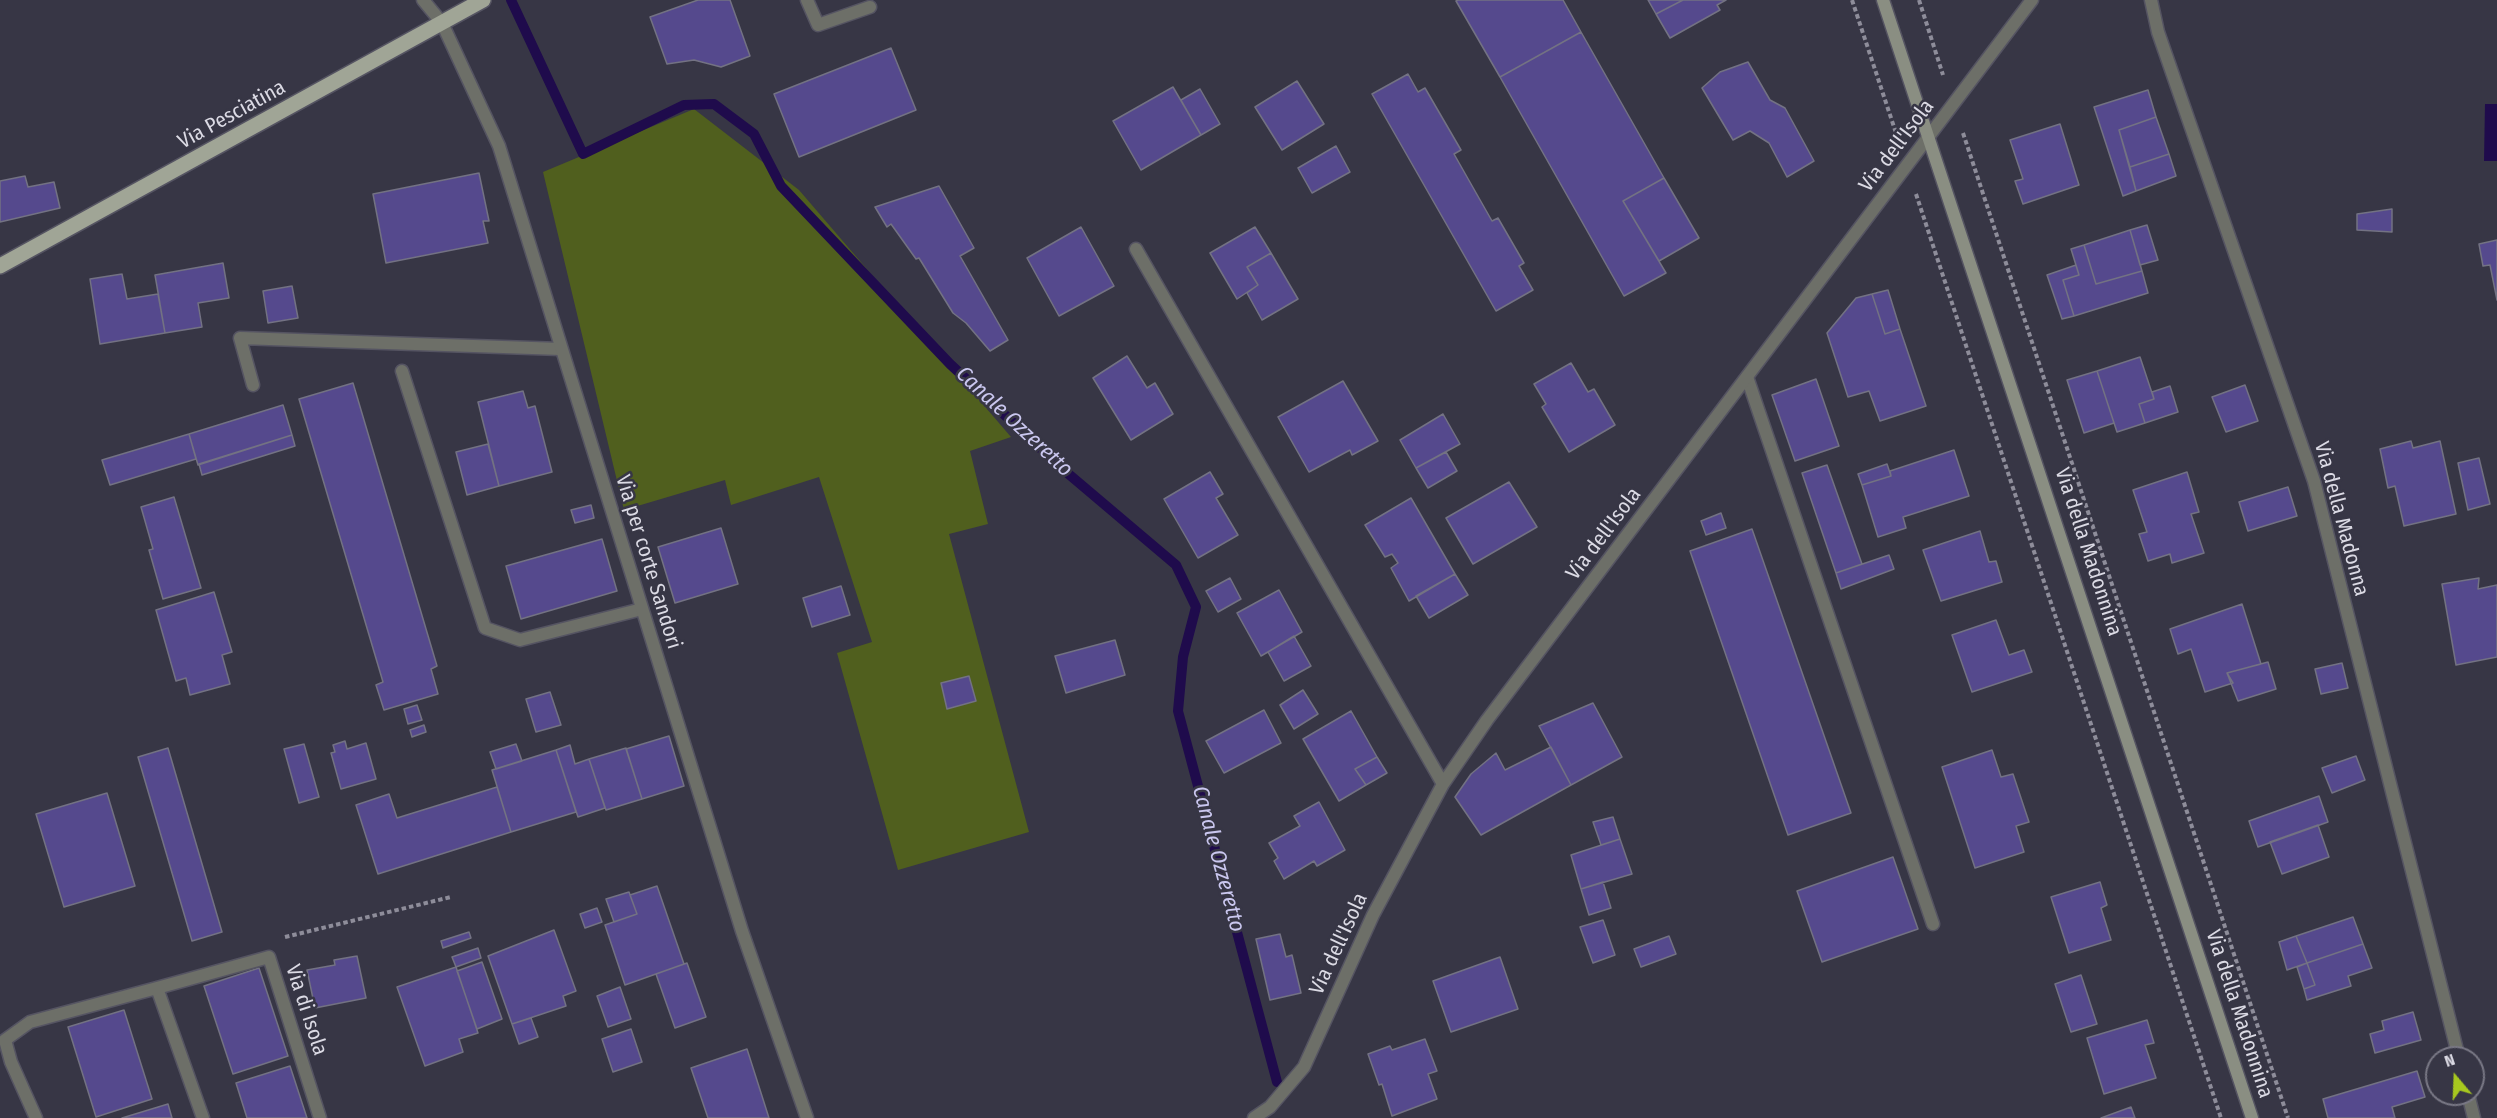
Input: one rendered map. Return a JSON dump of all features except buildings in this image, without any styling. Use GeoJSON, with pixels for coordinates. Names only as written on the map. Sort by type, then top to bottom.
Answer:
{"type":"FeatureCollection","features":[{"type":"Feature","properties":{"kind":"main road","name":"Via Pesciatina"},"geometry":{"type":"LineString","coordinates":[[0,266],[483,0]]}},
{"type":"Feature","properties":{"kind":"street","name":"Via per corte Sandori"},"geometry":{"type":"LineString","coordinates":[[423,0],[441,23],[499,147],[742,931],[807,1118]]}},
{"type":"Feature","properties":{"kind":"street"},"geometry":{"type":"LineString","coordinates":[[807,0],[818,26],[870,7]]}},
{"type":"Feature","properties":{"kind":"street","name":"Via della Madonnina"},"geometry":{"type":"LineString","coordinates":[[1883,0],[2252,1118]]}},
{"type":"Feature","properties":{"kind":"street","name":"Via dell'Isola"},"geometry":{"type":"LineString","coordinates":[[1254,1118],[1270,1107],[1304,1067],[1373,915],[1443,784],[1487,720],[2032,0]]}},
{"type":"Feature","properties":{"kind":"street","name":"Via della Madonna"},"geometry":{"type":"LineString","coordinates":[[2151,0],[2158,32],[2314,481],[2456,1046]]}},
{"type":"Feature","properties":{"kind":"street"},"geometry":{"type":"LineString","coordinates":[[1136,249],[1443,784]]}},
{"type":"Feature","properties":{"kind":"street"},"geometry":{"type":"LineString","coordinates":[[253,385],[240,338],[561,349]]}},
{"type":"Feature","properties":{"kind":"street"},"geometry":{"type":"LineString","coordinates":[[402,371],[485,628],[520,640],[642,609]]}},
{"type":"Feature","properties":{"kind":"street"},"geometry":{"type":"LineString","coordinates":[[1747,377],[1933,924]]}},
{"type":"Feature","properties":{"kind":"street","name":"Via di Isola"},"geometry":{"type":"LineString","coordinates":[[36,1118],[11,1062],[5,1040],[30,1022],[269,957],[320,1118]]}},
{"type":"Feature","properties":{"kind":"street"},"geometry":{"type":"LineString","coordinates":[[157,988],[203,1118]]}},
{"type":"Feature","properties":{"kind":"path"},"geometry":{"type":"LineString","coordinates":[[1852,0],[2221,1118]]}},
{"type":"Feature","properties":{"kind":"path"},"geometry":{"type":"LineString","coordinates":[[1919,0],[2288,1118]]}},
{"type":"Feature","properties":{"kind":"path"},"geometry":{"type":"LineString","coordinates":[[274,940],[451,897]]}},
{"type":"Feature","properties":{"kind":"green space"},"geometry":{"type":"Polygon","coordinates":[[[694,109],[799,190],[1011,437],[970,451],[988,524],[949,534],[1029,832],[898,870],[837,653],[872,642],[819,477],[731,505],[725,480],[624,510],[543,172],[694,109]]]}},
{"type":"Feature","properties":{"kind":"shaded area"},"geometry":{"type":"Polygon","coordinates":[[[2485,104],[2497,104],[2497,161],[2484,161],[2485,104]]]}},
{"type":"Feature","properties":{"kind":"waterway","name":"Canale Ozzeretto"},"geometry":{"type":"LineString","coordinates":[[511,0],[583,154],[684,105],[714,104],[754,134],[781,186],[950,364],[1065,471],[1176,565],[1196,607],[1183,657],[1178,711],[1277,1082]]}}]}
